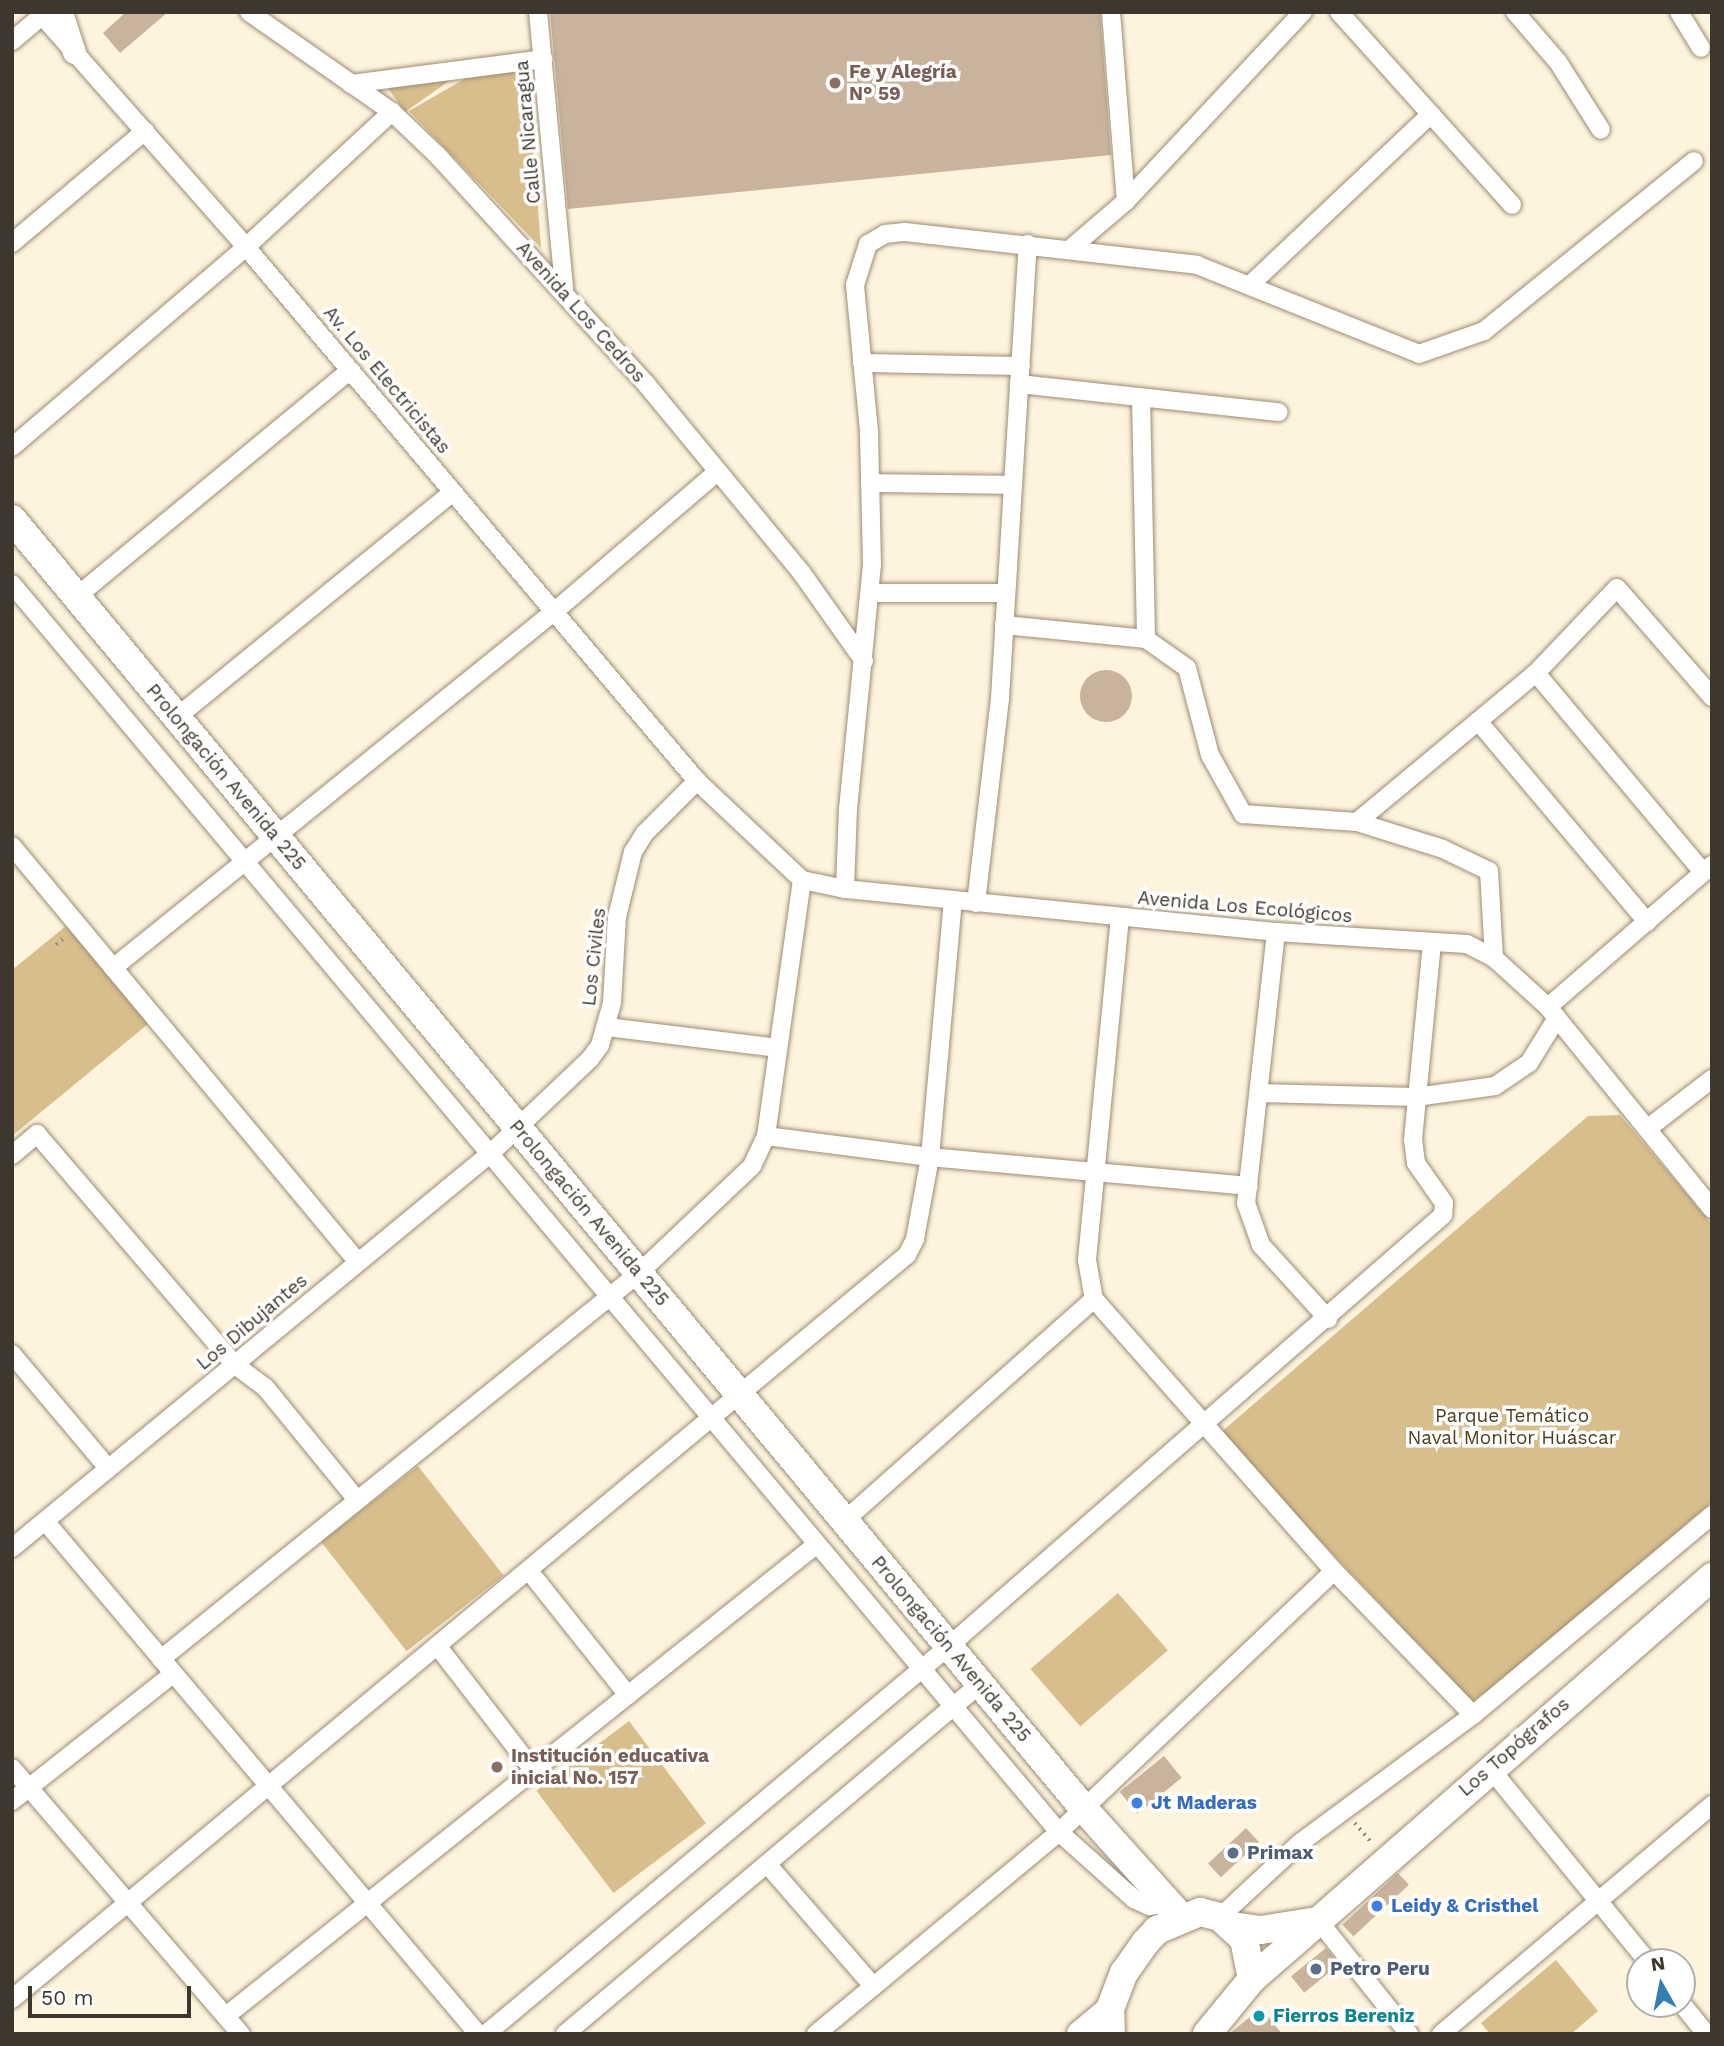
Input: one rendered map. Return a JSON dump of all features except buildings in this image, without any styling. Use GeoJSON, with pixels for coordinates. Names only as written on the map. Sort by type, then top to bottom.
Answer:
{"type":"FeatureCollection","features":[{"type":"Feature","properties":{"kind":"main road","name":"Prolongación Avenida 225"},"geometry":{"type":"LineString","coordinates":[[14,526],[177,717],[1084,1809],[1176,1910]]}},
{"type":"Feature","properties":{"kind":"main road","name":"Los Topógrafos"},"geometry":{"type":"LineString","coordinates":[[1208,2034],[1252,1979],[1489,1767],[1712,1577]]}},
{"type":"Feature","properties":{"kind":"main road"},"geometry":{"type":"LineString","coordinates":[[1080,2034],[1111,2021],[1124,1973],[1145,1943],[1176,1910],[1200,1912],[1261,1930],[1318,1920]]}},
{"type":"Feature","properties":{"kind":"main road"},"geometry":{"type":"LineString","coordinates":[[1226,1921],[1244,1939],[1252,1979]]}},
{"type":"Feature","properties":{"kind":"street","name":"Avenida Los Cedros"},"geometry":{"type":"LineString","coordinates":[[249,12],[392,112],[564,289],[801,572],[864,661]]}},
{"type":"Feature","properties":{"kind":"street","name":"Calle Nicaragua"},"geometry":{"type":"LineString","coordinates":[[538,12],[564,289]]}},
{"type":"Feature","properties":{"kind":"street"},"geometry":{"type":"LineString","coordinates":[[1111,12],[1126,201]]}},
{"type":"Feature","properties":{"kind":"street"},"geometry":{"type":"LineString","coordinates":[[1070,249],[1126,201],[1303,12]]}},
{"type":"Feature","properties":{"kind":"street"},"geometry":{"type":"LineString","coordinates":[[1339,12],[1512,205]]}},
{"type":"Feature","properties":{"kind":"street"},"geometry":{"type":"LineString","coordinates":[[1514,12],[1558,62],[1601,130]]}},
{"type":"Feature","properties":{"kind":"street"},"geometry":{"type":"LineString","coordinates":[[1679,12],[1701,48]]}},
{"type":"Feature","properties":{"kind":"street"},"geometry":{"type":"LineString","coordinates":[[12,41],[47,14],[74,52]]}},
{"type":"Feature","properties":{"kind":"street","name":"Av. Los Electricistas"},"geometry":{"type":"LineString","coordinates":[[74,52],[246,247],[697,781]]}},
{"type":"Feature","properties":{"kind":"street"},"geometry":{"type":"LineString","coordinates":[[351,84],[543,58]]}},
{"type":"Feature","properties":{"kind":"street"},"geometry":{"type":"LineString","coordinates":[[12,447],[246,247],[392,112]]}},
{"type":"Feature","properties":{"kind":"street"},"geometry":{"type":"LineString","coordinates":[[1250,285],[1431,114]]}},
{"type":"Feature","properties":{"kind":"street"},"geometry":{"type":"LineString","coordinates":[[12,243],[145,131]]}},
{"type":"Feature","properties":{"kind":"street"},"geometry":{"type":"LineString","coordinates":[[845,889],[848,809],[870,593],[870,483],[855,285],[868,244],[886,233],[905,232],[1197,265],[1419,354],[1484,331],[1694,161]]}},
{"type":"Feature","properties":{"kind":"street"},"geometry":{"type":"LineString","coordinates":[[976,903],[1004,625],[1028,244]]}},
{"type":"Feature","properties":{"kind":"street"},"geometry":{"type":"LineString","coordinates":[[862,363],[1021,366]]}},
{"type":"Feature","properties":{"kind":"street"},"geometry":{"type":"LineString","coordinates":[[76,597],[350,370]]}},
{"type":"Feature","properties":{"kind":"street"},"geometry":{"type":"LineString","coordinates":[[1019,384],[1278,412]]}},
{"type":"Feature","properties":{"kind":"street"},"geometry":{"type":"LineString","coordinates":[[1141,398],[1146,639]]}},
{"type":"Feature","properties":{"kind":"street"},"geometry":{"type":"LineString","coordinates":[[113,968],[555,611],[716,473]]}},
{"type":"Feature","properties":{"kind":"street"},"geometry":{"type":"LineString","coordinates":[[870,483],[1013,485]]}},
{"type":"Feature","properties":{"kind":"street"},"geometry":{"type":"LineString","coordinates":[[177,717],[453,492]]}},
{"type":"Feature","properties":{"kind":"street","name":"Prolongación Avenida 225"},"geometry":{"type":"LineString","coordinates":[[12,584],[243,862],[492,1152],[607,1296],[713,1418],[1059,1832],[1133,1899],[1149,1906],[1176,1910]]}},
{"type":"Feature","properties":{"kind":"street"},"geometry":{"type":"LineString","coordinates":[[1357,822],[1535,673],[1617,588],[1712,697]]}},
{"type":"Feature","properties":{"kind":"street"},"geometry":{"type":"LineString","coordinates":[[870,593],[1006,593]]}},
{"type":"Feature","properties":{"kind":"street"},"geometry":{"type":"LineString","coordinates":[[1004,625],[1146,639],[1187,668],[1210,755],[1243,814],[1357,822],[1443,849],[1489,871],[1494,958]]}},
{"type":"Feature","properties":{"kind":"street"},"geometry":{"type":"LineString","coordinates":[[1259,1093],[1416,1097],[1494,1086],[1516,1076],[1529,1063],[1553,1013],[1707,868],[1535,673]]}},
{"type":"Feature","properties":{"kind":"street"},"geometry":{"type":"LineString","coordinates":[[1478,721],[1647,922]]}},
{"type":"Feature","properties":{"kind":"street"},"geometry":{"type":"LineString","coordinates":[[161,1659],[607,1296],[639,1273],[752,1166],[766,1136],[802,880],[697,781]]}},
{"type":"Feature","properties":{"kind":"street","name":"Los Civiles"},"geometry":{"type":"LineString","coordinates":[[518,1128],[590,1059],[607,1027],[617,917],[633,852],[645,832],[697,781]]}},
{"type":"Feature","properties":{"kind":"street"},"geometry":{"type":"LineString","coordinates":[[12,846],[357,1261]]}},
{"type":"Feature","properties":{"kind":"street","name":"Avenida Los Ecológicos"},"geometry":{"type":"LineString","coordinates":[[802,880],[845,889],[1120,917],[1276,932],[1467,944],[1494,958],[1553,1013],[1712,1209]]}},
{"type":"Feature","properties":{"kind":"street"},"geometry":{"type":"LineString","coordinates":[[12,1999],[439,1648],[907,1255],[915,1239],[929,1157],[953,900]]}},
{"type":"Feature","properties":{"kind":"street"},"geometry":{"type":"LineString","coordinates":[[1120,917],[1087,1261],[1094,1299],[1334,1571],[1473,1715]]}},
{"type":"Feature","properties":{"kind":"street"},"geometry":{"type":"LineString","coordinates":[[1276,932],[1246,1203],[1261,1245],[1328,1319]]}},
{"type":"Feature","properties":{"kind":"street"},"geometry":{"type":"LineString","coordinates":[[486,2034],[949,1646],[1328,1319],[1446,1210],[1416,1163],[1416,1097],[1432,942]]}},
{"type":"Feature","properties":{"kind":"street"},"geometry":{"type":"LineString","coordinates":[[607,1027],[778,1048]]}},
{"type":"Feature","properties":{"kind":"street"},"geometry":{"type":"LineString","coordinates":[[1647,1129],[1712,1079]]}},
{"type":"Feature","properties":{"kind":"street","name":"Los Dibujantes"},"geometry":{"type":"LineString","coordinates":[[12,1548],[518,1128]]}},
{"type":"Feature","properties":{"kind":"street"},"geometry":{"type":"LineString","coordinates":[[12,1154],[37,1134],[234,1364],[265,1387],[358,1500]]}},
{"type":"Feature","properties":{"kind":"street"},"geometry":{"type":"LineString","coordinates":[[766,1136],[929,1157],[1095,1169],[1249,1186]]}},
{"type":"Feature","properties":{"kind":"street"},"geometry":{"type":"LineString","coordinates":[[844,1521],[1094,1299]]}},
{"type":"Feature","properties":{"kind":"street"},"geometry":{"type":"LineString","coordinates":[[12,1354],[108,1468]]}},
{"type":"Feature","properties":{"kind":"street"},"geometry":{"type":"LineString","coordinates":[[1226,1921],[1300,1843],[1473,1715],[1712,1515]]}},
{"type":"Feature","properties":{"kind":"street"},"geometry":{"type":"LineString","coordinates":[[45,1521],[478,2034]]}},
{"type":"Feature","properties":{"kind":"street"},"geometry":{"type":"LineString","coordinates":[[226,2016],[369,1906],[817,1544]]}},
{"type":"Feature","properties":{"kind":"street"},"geometry":{"type":"LineString","coordinates":[[529,1571],[628,1695]]}},
{"type":"Feature","properties":{"kind":"street"},"geometry":{"type":"LineString","coordinates":[[816,2034],[1059,1832],[1334,1571]]}},
{"type":"Feature","properties":{"kind":"street"},"geometry":{"type":"LineString","coordinates":[[439,1648],[535,1772]]}},
{"type":"Feature","properties":{"kind":"street"},"geometry":{"type":"LineString","coordinates":[[12,1801],[173,1674]]}},
{"type":"Feature","properties":{"kind":"street"},"geometry":{"type":"LineString","coordinates":[[565,2034],[980,1684]]}},
{"type":"Feature","properties":{"kind":"street"},"geometry":{"type":"LineString","coordinates":[[1489,1767],[1637,1948]]}},
{"type":"Feature","properties":{"kind":"street"},"geometry":{"type":"LineString","coordinates":[[12,1768],[241,2034]]}},
{"type":"Feature","properties":{"kind":"street"},"geometry":{"type":"LineString","coordinates":[[1441,2034],[1712,1805]]}},
{"type":"Feature","properties":{"kind":"street"},"geometry":{"type":"LineString","coordinates":[[766,1864],[873,1986]]}},
{"type":"Feature","properties":{"kind":"street"},"geometry":{"type":"LineString","coordinates":[[1318,1920],[1409,2034]]}},
{"type":"Feature","properties":{"kind":"path"},"geometry":{"type":"LineString","coordinates":[[1345,1811],[1386,1859]]}},
{"type":"Feature","properties":{"kind":"green space"},"geometry":{"type":"Polygon","coordinates":[[[527,66],[541,248],[409,111],[480,70],[527,66]]]}},
{"type":"Feature","properties":{"kind":"green space"},"geometry":{"type":"Polygon","coordinates":[[[462,72],[405,112],[387,87],[462,72]]]}},
{"type":"Feature","properties":{"kind":"green space"},"geometry":{"type":"Polygon","coordinates":[[[66,926],[148,1024],[12,1136],[12,970],[66,926]]]}},
{"type":"Feature","properties":{"kind":"green space","name":"Parque Temático Naval Monitor Huáscar"},"geometry":{"type":"Polygon","coordinates":[[[1620,1115],[1712,1224],[1712,1502],[1501,1682],[1472,1701],[1219,1434],[1588,1116],[1620,1115]]]}},
{"type":"Feature","properties":{"kind":"green space"},"geometry":{"type":"Polygon","coordinates":[[[418,1466],[504,1576],[407,1651],[321,1542],[418,1466]]]}},
{"type":"Feature","properties":{"kind":"green space"},"geometry":{"type":"Polygon","coordinates":[[[1118,1593],[1168,1650],[1080,1726],[1030,1669],[1118,1593]]]}},
{"type":"Feature","properties":{"kind":"green space"},"geometry":{"type":"Polygon","coordinates":[[[629,1721],[706,1823],[613,1893],[536,1791],[629,1721]]]}},
{"type":"Feature","properties":{"kind":"green space"},"geometry":{"type":"Polygon","coordinates":[[[1556,1960],[1598,2011],[1571,2034],[1490,2034],[1481,2023],[1556,1960]]]}},
{"type":"Feature","properties":{"kind":"place","name":"Fe y Alegría N° 59"},"geometry":{"type":"Point","coordinates":[835,83]}},
{"type":"Feature","properties":{"kind":"place","name":"Institución educativa inicial No. 157"},"geometry":{"type":"Point","coordinates":[497,1767]}},
{"type":"Feature","properties":{"kind":"place","name":"Jt Maderas"},"geometry":{"type":"Point","coordinates":[1137,1803]}},
{"type":"Feature","properties":{"kind":"place","name":"Primax"},"geometry":{"type":"Point","coordinates":[1233,1853]}},
{"type":"Feature","properties":{"kind":"place","name":"Leidy & Cristhel"},"geometry":{"type":"Point","coordinates":[1377,1906]}},
{"type":"Feature","properties":{"kind":"place","name":"Petro Peru"},"geometry":{"type":"Point","coordinates":[1316,1969]}},
{"type":"Feature","properties":{"kind":"place","name":"Fierros Bereniz"},"geometry":{"type":"Point","coordinates":[1259,2016]}}]}
